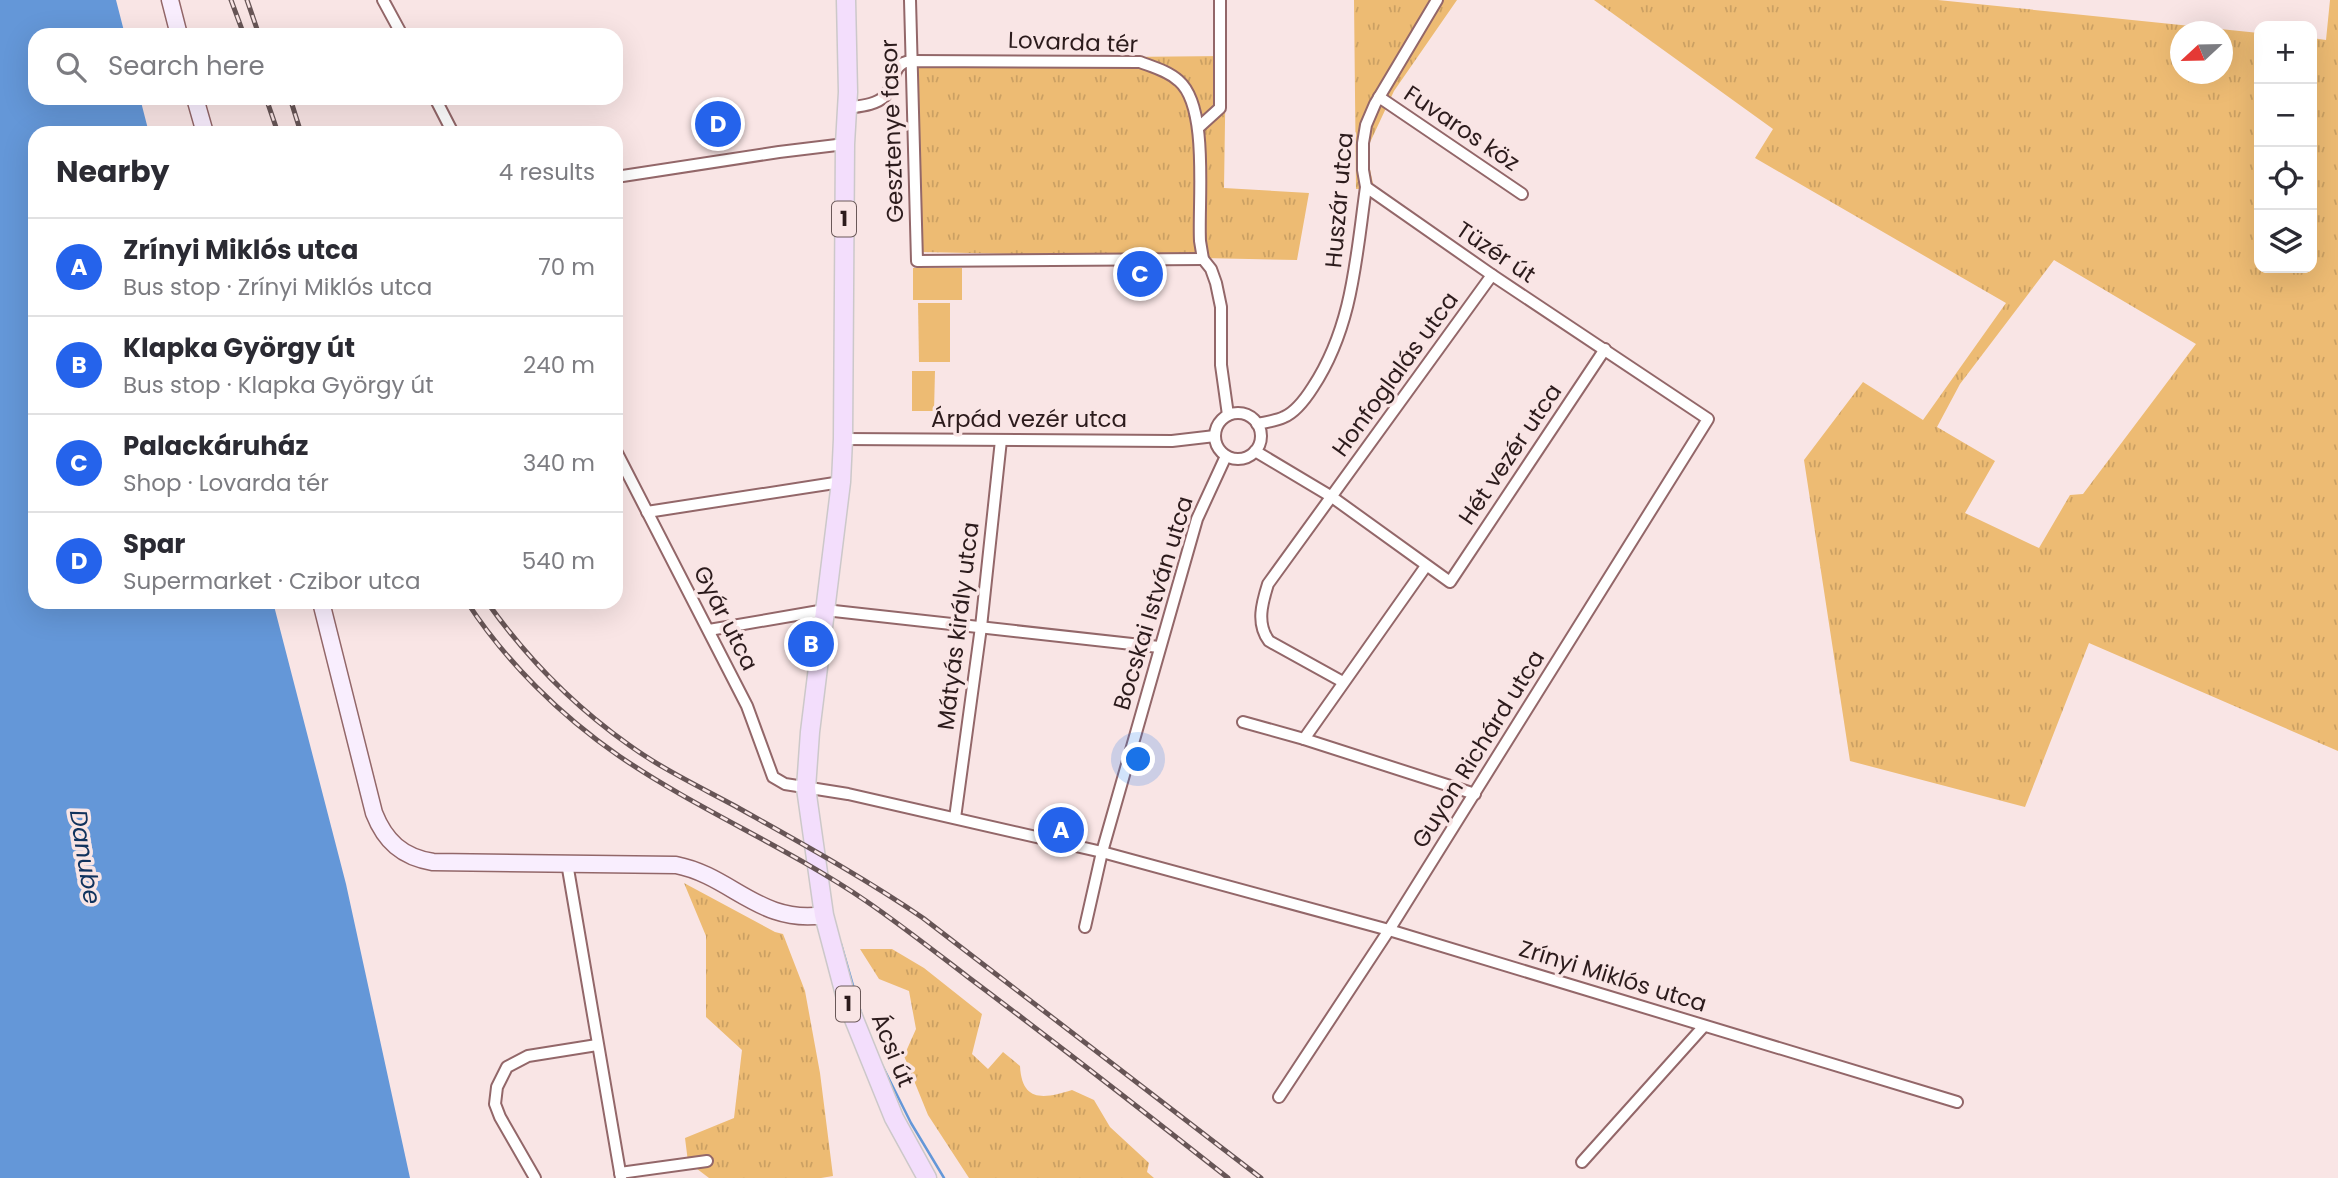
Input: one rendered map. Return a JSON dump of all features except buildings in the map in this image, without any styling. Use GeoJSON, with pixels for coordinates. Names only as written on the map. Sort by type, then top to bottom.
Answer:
{"type":"FeatureCollection","features":[{"type":"Feature","properties":{"kind":"main road","name":"1"},"geometry":{"type":"LineString","coordinates":[[806,788],[810,732],[841,482],[847,108],[846,0]]}},
{"type":"Feature","properties":{"kind":"main road","name":"Ácsi út"},"geometry":{"type":"LineString","coordinates":[[806,788],[824,915],[847,1002],[894,1118],[927,1178]]}},
{"type":"Feature","properties":{"kind":"street"},"geometry":{"type":"LineString","coordinates":[[170,0],[177,28]]}},
{"type":"Feature","properties":{"kind":"street"},"geometry":{"type":"LineString","coordinates":[[383,0],[398,28]]}},
{"type":"Feature","properties":{"kind":"street","name":"Gesztenye fasor"},"geometry":{"type":"LineString","coordinates":[[910,0],[917,261],[1203,259]]}},
{"type":"Feature","properties":{"kind":"street"},"geometry":{"type":"LineString","coordinates":[[1199,127],[1220,108],[1220,0]]}},
{"type":"Feature","properties":{"kind":"street","name":"Huszár utca"},"geometry":{"type":"LineString","coordinates":[[1257,424],[1284,417],[1299,406],[1320,377],[1337,344],[1350,302],[1366,187],[1363,143],[1366,125],[1437,0]]}},
{"type":"Feature","properties":{"kind":"street"},"geometry":{"type":"LineString","coordinates":[[847,108],[874,103],[883,98],[891,87],[897,66],[911,61]]}},
{"type":"Feature","properties":{"kind":"street","name":"Lovarda tér"},"geometry":{"type":"LineString","coordinates":[[911,61],[1140,62],[1163,70],[1180,81],[1190,94],[1199,127],[1199,215],[1203,259],[1211,269],[1221,307],[1221,365],[1228,415]]}},
{"type":"Feature","properties":{"kind":"street","name":"Fuvaros köz"},"geometry":{"type":"LineString","coordinates":[[1380,97],[1522,194]]}},
{"type":"Feature","properties":{"kind":"street"},"geometry":{"type":"LineString","coordinates":[[197,105],[203,126]]}},
{"type":"Feature","properties":{"kind":"street"},"geometry":{"type":"LineString","coordinates":[[439,105],[449,126]]}},
{"type":"Feature","properties":{"kind":"street"},"geometry":{"type":"LineString","coordinates":[[623,176],[845,144]]}},
{"type":"Feature","properties":{"kind":"street","name":"Tüzér út"},"geometry":{"type":"LineString","coordinates":[[1366,187],[1708,419]]}},
{"type":"Feature","properties":{"kind":"street","name":"Honfoglalás utca"},"geometry":{"type":"LineString","coordinates":[[1343,682],[1269,641],[1262,626],[1261,605],[1268,584],[1492,275]]}},
{"type":"Feature","properties":{"kind":"street","name":"Hét vezér utca"},"geometry":{"type":"LineString","coordinates":[[1426,566],[1450,582],[1605,349]]}},
{"type":"Feature","properties":{"kind":"street"},"geometry":{"type":"LineString","coordinates":[[1240,413],[1250,416],[1257,424],[1261,438],[1255,451],[1242,458],[1226,456],[1220,450],[1215,436],[1217,427],[1228,415],[1240,413]]}},
{"type":"Feature","properties":{"kind":"street","name":"Guyon Richárd utca"},"geometry":{"type":"LineString","coordinates":[[1279,1097],[1389,930],[1708,419]]}},
{"type":"Feature","properties":{"kind":"street","name":"Árpád vezér utca"},"geometry":{"type":"LineString","coordinates":[[843,439],[1172,441],[1215,436]]}},
{"type":"Feature","properties":{"kind":"street","name":"Mátyás király utca"},"geometry":{"type":"LineString","coordinates":[[956,818],[981,627],[1001,440]]}},
{"type":"Feature","properties":{"kind":"street"},"geometry":{"type":"LineString","coordinates":[[1255,451],[1332,498],[1426,566],[1304,739]]}},
{"type":"Feature","properties":{"kind":"street","name":"Bocskai István utca"},"geometry":{"type":"LineString","coordinates":[[1085,927],[1102,852],[1197,519],[1226,456]]}},
{"type":"Feature","properties":{"kind":"street","name":"Gyár utca"},"geometry":{"type":"LineString","coordinates":[[623,464],[747,706],[770,771],[778,781],[806,788]]}},
{"type":"Feature","properties":{"kind":"street"},"geometry":{"type":"LineString","coordinates":[[647,512],[841,482]]}},
{"type":"Feature","properties":{"kind":"street"},"geometry":{"type":"LineString","coordinates":[[323,609],[365,786],[378,824],[391,844],[414,858],[433,862],[663,864],[688,867],[768,910],[795,917],[824,915]]}},
{"type":"Feature","properties":{"kind":"street"},"geometry":{"type":"LineString","coordinates":[[709,630],[825,610],[1159,648]]}},
{"type":"Feature","properties":{"kind":"street"},"geometry":{"type":"LineString","coordinates":[[1242,722],[1475,794]]}},
{"type":"Feature","properties":{"kind":"street","name":"Zrínyi Miklós utca"},"geometry":{"type":"LineString","coordinates":[[806,788],[848,794],[1102,852],[1389,930],[1957,1102]]}},
{"type":"Feature","properties":{"kind":"street"},"geometry":{"type":"LineString","coordinates":[[567,863],[621,1175],[707,1161]]}},
{"type":"Feature","properties":{"kind":"street"},"geometry":{"type":"LineString","coordinates":[[1582,1162],[1704,1026]]}},
{"type":"Feature","properties":{"kind":"street"},"geometry":{"type":"LineString","coordinates":[[535,1178],[500,1116],[495,1104],[497,1087],[507,1067],[522,1059],[597,1045]]}},
{"type":"Feature","properties":{"kind":"green space"},"geometry":{"type":"Polygon","coordinates":[[[1354,0],[1457,0],[1394,91],[1366,151],[1374,188],[1356,189],[1354,0]]]}},
{"type":"Feature","properties":{"kind":"green space"},"geometry":{"type":"Polygon","coordinates":[[[1594,0],[1938,0],[2170,24],[2170,84],[2233,84],[2233,30],[2254,32],[2254,273],[2317,273],[2317,39],[2326,40],[2330,0],[2338,0],[2338,751],[2089,643],[2025,807],[1850,761],[1804,460],[1863,382],[1923,420],[2006,303],[1755,158],[1773,129],[1594,0]],[[2054,260],[1960,384],[1937,427],[1995,461],[1965,513],[2039,548],[2070,495],[2083,494],[2196,344],[2054,260]]]}},
{"type":"Feature","properties":{"kind":"green space"},"geometry":{"type":"Polygon","coordinates":[[[1226,56],[1224,188],[1309,193],[1297,260],[921,252],[916,59],[1226,56]]]}},
{"type":"Feature","properties":{"kind":"green space"},"geometry":{"type":"Polygon","coordinates":[[[913,268],[962,268],[962,300],[913,300],[913,268]]]}},
{"type":"Feature","properties":{"kind":"green space"},"geometry":{"type":"Polygon","coordinates":[[[918,303],[950,303],[950,362],[919,362],[918,303]]]}},
{"type":"Feature","properties":{"kind":"green space"},"geometry":{"type":"Polygon","coordinates":[[[912,371],[935,371],[934,411],[912,411],[912,371]]]}},
{"type":"Feature","properties":{"kind":"green space"},"geometry":{"type":"Polygon","coordinates":[[[684,883],[783,934],[805,991],[820,1073],[833,1176],[709,1178],[688,1162],[685,1138],[734,1118],[742,1050],[706,1017],[706,936],[684,883]]]}},
{"type":"Feature","properties":{"kind":"green space"},"geometry":{"type":"Polygon","coordinates":[[[860,949],[892,949],[924,968],[982,1014],[972,1054],[988,1069],[1003,1052],[1020,1066],[1025,1087],[1030,1092],[1045,1096],[1072,1090],[1094,1100],[1110,1127],[1149,1163],[1147,1172],[1154,1178],[969,1178],[928,1115],[904,1056],[916,1029],[909,991],[879,979],[860,949]]]}},
{"type":"Feature","properties":{"kind":"water","name":"Danube"},"geometry":{"type":"Polygon","coordinates":[[[0,0],[116,0],[123,28],[28,28],[28,105],[142,105],[147,126],[28,126],[28,609],[275,609],[346,884],[410,1178],[0,1178],[0,0]]]}},
{"type":"Feature","properties":{"kind":"waterway"},"geometry":{"type":"LineString","coordinates":[[841,944],[861,1013]]}},
{"type":"Feature","properties":{"kind":"waterway"},"geometry":{"type":"LineString","coordinates":[[882,1065],[911,1123],[944,1178]]}},
{"type":"Feature","properties":{"kind":"railway"},"geometry":{"type":"LineString","coordinates":[[231,0],[241,28]]}},
{"type":"Feature","properties":{"kind":"railway"},"geometry":{"type":"LineString","coordinates":[[247,0],[257,28]]}},
{"type":"Feature","properties":{"kind":"railway"},"geometry":{"type":"LineString","coordinates":[[268,105],[276,126]]}},
{"type":"Feature","properties":{"kind":"railway"},"geometry":{"type":"LineString","coordinates":[[292,105],[299,126]]}},
{"type":"Feature","properties":{"kind":"railway"},"geometry":{"type":"LineString","coordinates":[[472,609],[499,646],[536,687],[597,740],[649,776],[805,863],[866,901],[1228,1178]]}},
{"type":"Feature","properties":{"kind":"railway"},"geometry":{"type":"LineString","coordinates":[[492,609],[552,680],[589,714],[629,745],[831,860],[923,918],[1261,1178]]}},
{"type":"Feature","properties":{"kind":"place","name":"Spar"},"geometry":{"type":"Point","coordinates":[718,124]}},
{"type":"Feature","properties":{"kind":"place","name":"Palackáruház"},"geometry":{"type":"Point","coordinates":[1140,274]}},
{"type":"Feature","properties":{"kind":"place","name":"Klapka György út"},"geometry":{"type":"Point","coordinates":[811,644]}},
{"type":"Feature","properties":{"kind":"place","name":"Zrínyi Miklós utca"},"geometry":{"type":"Point","coordinates":[1061,830]}}]}
